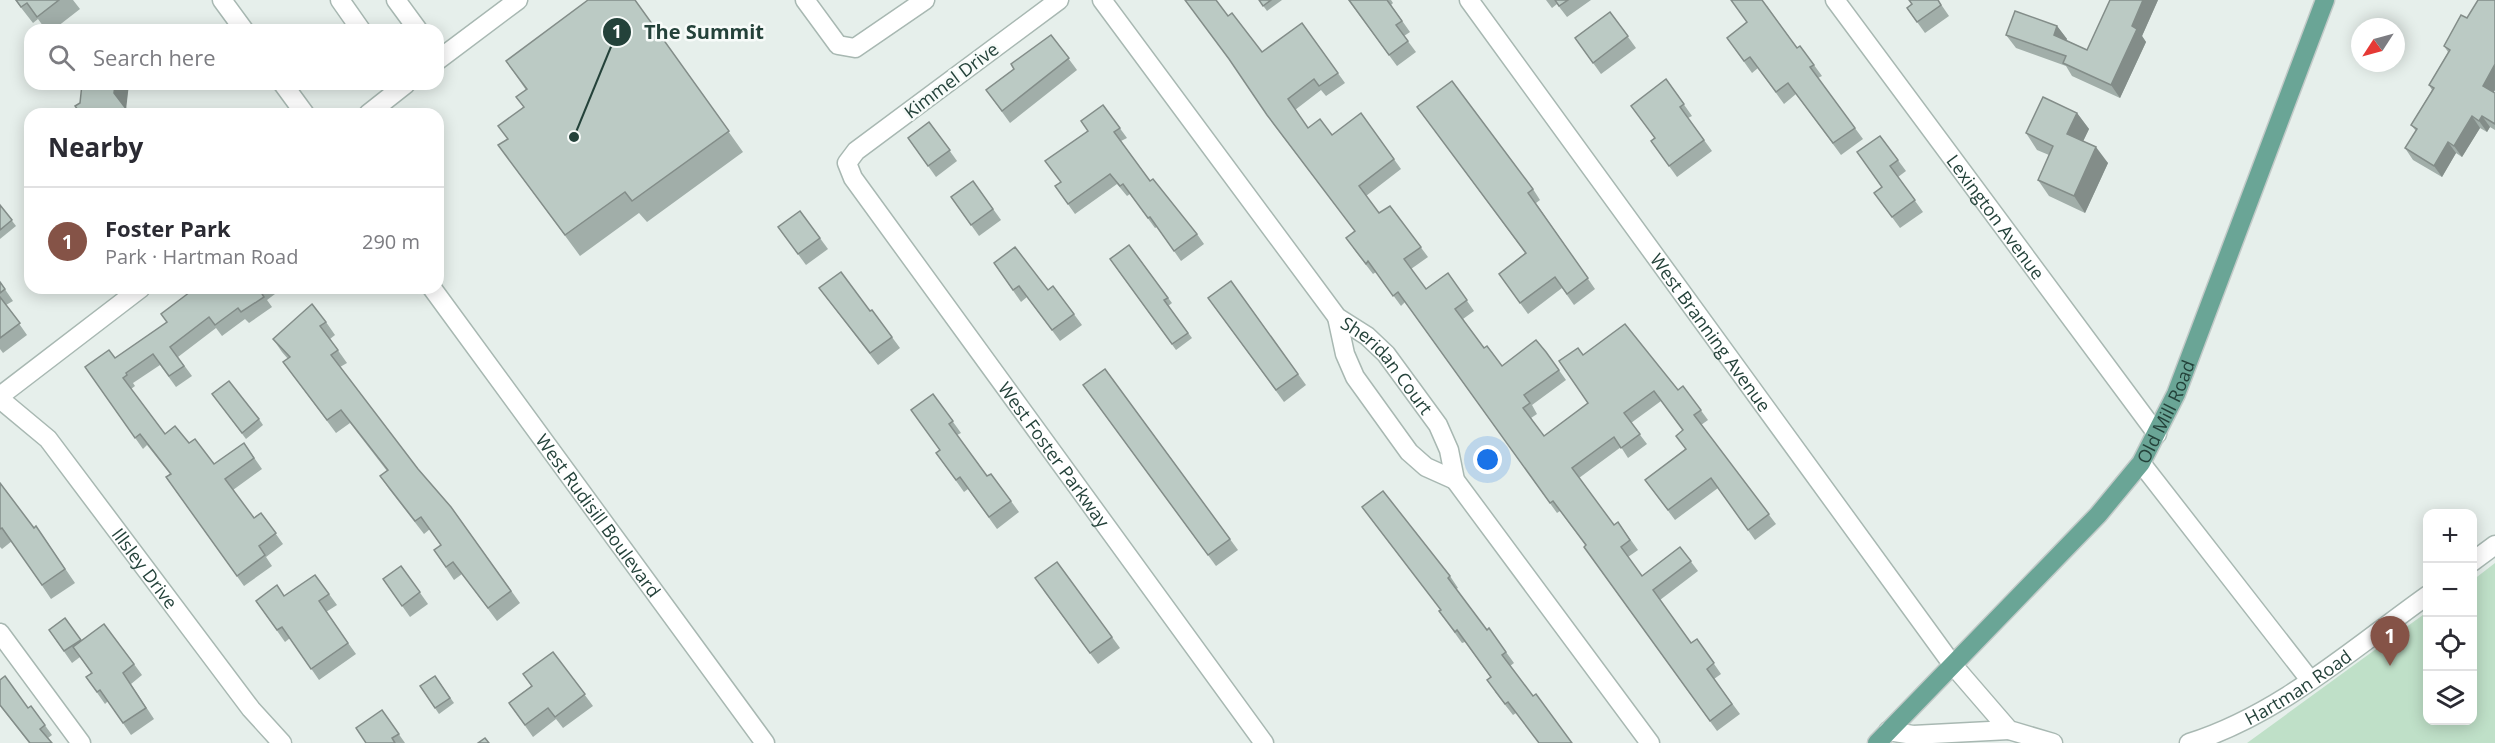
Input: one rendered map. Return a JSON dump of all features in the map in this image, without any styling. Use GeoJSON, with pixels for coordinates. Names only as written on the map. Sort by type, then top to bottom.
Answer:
{"type":"FeatureCollection","features":[{"type":"Feature","properties":{"kind":"main road","name":"Old Mill Road"},"geometry":{"type":"LineString","coordinates":[[1883,737],[2098,515],[2141,463],[2157,434],[2200,334],[2325,0]]}},
{"type":"Feature","properties":{"kind":"street"},"geometry":{"type":"LineString","coordinates":[[222,0],[240,24]]}},
{"type":"Feature","properties":{"kind":"street"},"geometry":{"type":"LineString","coordinates":[[340,0],[357,24]]}},
{"type":"Feature","properties":{"kind":"street"},"geometry":{"type":"LineString","coordinates":[[396,0],[414,24]]}},
{"type":"Feature","properties":{"kind":"street"},"geometry":{"type":"LineString","coordinates":[[805,0],[837,45],[855,48],[925,0]]}},
{"type":"Feature","properties":{"kind":"street","name":"Kimmel Drive"},"geometry":{"type":"LineString","coordinates":[[847,163],[856,151],[1059,0]]}},
{"type":"Feature","properties":{"kind":"street","name":"Sheridan Court"},"geometry":{"type":"LineString","coordinates":[[1102,0],[1337,317],[1367,336],[1386,354],[1438,425],[1449,450],[1455,480],[1650,743]]}},
{"type":"Feature","properties":{"kind":"street","name":"West Branning Avenue"},"geometry":{"type":"LineString","coordinates":[[1470,0],[1953,664]]}},
{"type":"Feature","properties":{"kind":"street","name":"Lexington Avenue"},"geometry":{"type":"LineString","coordinates":[[1835,0],[2157,434]]}},
{"type":"Feature","properties":{"kind":"street"},"geometry":{"type":"LineString","coordinates":[[444,55],[506,4]]}},
{"type":"Feature","properties":{"kind":"street"},"geometry":{"type":"LineString","coordinates":[[287,90],[301,108]]}},
{"type":"Feature","properties":{"kind":"street"},"geometry":{"type":"LineString","coordinates":[[375,108],[397,90]]}},
{"type":"Feature","properties":{"kind":"street","name":"West Foster Parkway"},"geometry":{"type":"LineString","coordinates":[[847,163],[860,188],[1264,743]]}},
{"type":"Feature","properties":{"kind":"street"},"geometry":{"type":"LineString","coordinates":[[0,398],[133,294]]}},
{"type":"Feature","properties":{"kind":"street","name":"West Rudisill Boulevard"},"geometry":{"type":"LineString","coordinates":[[436,294],[765,743]]}},
{"type":"Feature","properties":{"kind":"street"},"geometry":{"type":"LineString","coordinates":[[1337,317],[1345,354],[1355,377],[1408,452],[1426,467],[1455,480]]}},
{"type":"Feature","properties":{"kind":"street","name":"Illsley Drive"},"geometry":{"type":"LineString","coordinates":[[0,398],[48,439],[251,709],[282,743]]}},
{"type":"Feature","properties":{"kind":"street"},"geometry":{"type":"LineString","coordinates":[[2141,463],[2310,680]]}},
{"type":"Feature","properties":{"kind":"street"},"geometry":{"type":"LineString","coordinates":[[2477,558],[2495,545]]}},
{"type":"Feature","properties":{"kind":"street","name":"Hartman Road"},"geometry":{"type":"LineString","coordinates":[[2188,743],[2248,721],[2310,680],[2423,598]]}},
{"type":"Feature","properties":{"kind":"street"},"geometry":{"type":"LineString","coordinates":[[0,633],[81,743]]}},
{"type":"Feature","properties":{"kind":"street"},"geometry":{"type":"LineString","coordinates":[[1953,664],[2008,730]]}},
{"type":"Feature","properties":{"kind":"street"},"geometry":{"type":"LineString","coordinates":[[1883,737],[2008,730],[2053,743]]}},
{"type":"Feature","properties":{"kind":"green space"},"geometry":{"type":"Polygon","coordinates":[[[2495,563],[2495,743],[2247,743],[2423,615],[2423,725],[2477,725],[2477,577],[2495,563]]]}},
{"type":"Feature","properties":{"kind":"building"},"geometry":{"type":"Polygon","coordinates":[[[16,0],[59,0],[37,17],[27,3],[21,7],[16,0]]]}},
{"type":"Feature","properties":{"kind":"building"},"geometry":{"type":"Polygon","coordinates":[[[588,0],[635,0],[729,131],[632,201],[625,192],[565,235],[498,145],[508,139],[498,126],[524,107],[516,97],[527,89],[506,61],[588,0]]]}},
{"type":"Feature","properties":{"kind":"building"},"geometry":{"type":"Polygon","coordinates":[[[1185,0],[1216,0],[1228,16],[1232,13],[1262,52],[1302,23],[1338,73],[1319,86],[1314,79],[1288,99],[1308,128],[1320,119],[1332,135],[1361,113],[1394,159],[1359,186],[1379,213],[1390,206],[1421,247],[1404,259],[1426,289],[1448,273],[1467,300],[1455,309],[1484,348],[1487,346],[1502,366],[1536,340],[1546,352],[1559,370],[1524,395],[1530,403],[1523,408],[1544,436],[1588,403],[1559,361],[1578,348],[1583,355],[1625,324],[1678,390],[1683,386],[1701,410],[1694,415],[1769,514],[1748,530],[1711,478],[1668,510],[1645,480],[1686,449],[1676,436],[1683,430],[1654,391],[1624,413],[1640,434],[1621,448],[1614,437],[1572,468],[1614,525],[1618,522],[1630,540],[1621,547],[1642,576],[1680,547],[1691,561],[1653,590],[1691,643],[1697,639],[1714,663],[1707,669],[1732,704],[1710,721],[1584,547],[1586,545],[1553,501],[1550,503],[1398,292],[1393,296],[1368,261],[1366,264],[1346,238],[1355,231],[1267,115],[1185,0]]]}},
{"type":"Feature","properties":{"kind":"building"},"geometry":{"type":"Polygon","coordinates":[[[1259,0],[1271,0],[1263,6],[1259,0]]]}},
{"type":"Feature","properties":{"kind":"building"},"geometry":{"type":"Polygon","coordinates":[[[1349,0],[1387,0],[1402,21],[1396,25],[1408,41],[1389,55],[1349,0]]]}},
{"type":"Feature","properties":{"kind":"building"},"geometry":{"type":"Polygon","coordinates":[[[1555,0],[1568,0],[1559,6],[1555,0]]]}},
{"type":"Feature","properties":{"kind":"building"},"geometry":{"type":"Polygon","coordinates":[[[1731,0],[1762,0],[1797,48],[1800,46],[1814,65],[1810,67],[1855,128],[1833,143],[1788,83],[1776,92],[1750,57],[1744,61],[1727,38],[1747,22],[1731,0]]]}},
{"type":"Feature","properties":{"kind":"building"},"geometry":{"type":"Polygon","coordinates":[[[1909,0],[1938,0],[1941,5],[1917,22],[1907,8],[1912,4],[1909,0]]]}},
{"type":"Feature","properties":{"kind":"building"},"geometry":{"type":"Polygon","coordinates":[[[2110,0],[2143,0],[2132,26],[2137,29],[2111,85],[2063,63],[2066,56],[2006,35],[2015,11],[2057,26],[2054,35],[2087,50],[2110,0]]]}},
{"type":"Feature","properties":{"kind":"building"},"geometry":{"type":"Polygon","coordinates":[[[2478,0],[2495,0],[2495,64],[2483,86],[2495,93],[2495,124],[2482,116],[2479,121],[2472,116],[2454,146],[2448,142],[2434,166],[2405,148],[2417,129],[2411,125],[2434,88],[2429,85],[2450,50],[2444,46],[2461,15],[2467,18],[2478,0]]]}},
{"type":"Feature","properties":{"kind":"building"},"geometry":{"type":"Polygon","coordinates":[[[1610,12],[1628,36],[1593,63],[1575,38],[1610,12]]]}},
{"type":"Feature","properties":{"kind":"building"},"geometry":{"type":"Polygon","coordinates":[[[1051,35],[1069,58],[1002,111],[986,90],[1014,69],[1011,64],[1051,35]]]}},
{"type":"Feature","properties":{"kind":"building"},"geometry":{"type":"Polygon","coordinates":[[[1666,79],[1684,104],[1680,107],[1704,140],[1669,166],[1651,141],[1655,138],[1631,106],[1666,79]]]}},
{"type":"Feature","properties":{"kind":"building"},"geometry":{"type":"Polygon","coordinates":[[[1452,81],[1533,189],[1528,193],[1588,278],[1567,294],[1555,277],[1520,303],[1499,274],[1526,253],[1417,107],[1452,81]]]}},
{"type":"Feature","properties":{"kind":"building"},"geometry":{"type":"Polygon","coordinates":[[[81,90],[114,90],[114,93],[125,108],[76,108],[75,106],[80,103],[81,90]]]}},
{"type":"Feature","properties":{"kind":"building"},"geometry":{"type":"Polygon","coordinates":[[[2043,97],[2077,113],[2067,134],[2096,147],[2074,196],[2038,180],[2053,146],[2026,133],[2043,97]]]}},
{"type":"Feature","properties":{"kind":"building"},"geometry":{"type":"Polygon","coordinates":[[[1103,105],[1120,128],[1114,132],[1150,181],[1153,179],[1197,234],[1174,251],[1123,184],[1120,186],[1110,174],[1068,204],[1055,186],[1061,182],[1045,161],[1088,131],[1081,121],[1103,105]]]}},
{"type":"Feature","properties":{"kind":"building"},"geometry":{"type":"Polygon","coordinates":[[[929,122],[950,150],[928,166],[908,138],[929,122]]]}},
{"type":"Feature","properties":{"kind":"building"},"geometry":{"type":"Polygon","coordinates":[[[1880,136],[1898,160],[1890,166],[1915,200],[1892,217],[1874,193],[1882,187],[1857,152],[1880,136]]]}},
{"type":"Feature","properties":{"kind":"building"},"geometry":{"type":"Polygon","coordinates":[[[973,181],[993,209],[971,225],[951,197],[973,181]]]}},
{"type":"Feature","properties":{"kind":"building"},"geometry":{"type":"Polygon","coordinates":[[[0,205],[12,220],[0,230],[0,205]]]}},
{"type":"Feature","properties":{"kind":"building"},"geometry":{"type":"Polygon","coordinates":[[[800,211],[820,238],[798,254],[778,227],[800,211]]]}},
{"type":"Feature","properties":{"kind":"building"},"geometry":{"type":"Polygon","coordinates":[[[1129,245],[1168,298],[1164,300],[1188,333],[1172,344],[1110,259],[1129,245]]]}},
{"type":"Feature","properties":{"kind":"building"},"geometry":{"type":"Polygon","coordinates":[[[1015,247],[1048,290],[1053,286],[1074,314],[1052,330],[1019,286],[1013,290],[994,263],[1015,247]]]}},
{"type":"Feature","properties":{"kind":"building"},"geometry":{"type":"Polygon","coordinates":[[[841,272],[892,337],[870,353],[819,288],[841,272]]]}},
{"type":"Feature","properties":{"kind":"building"},"geometry":{"type":"Polygon","coordinates":[[[1231,281],[1298,374],[1276,390],[1208,298],[1231,281]]]}},
{"type":"Feature","properties":{"kind":"building"},"geometry":{"type":"Polygon","coordinates":[[[0,282],[5,289],[0,293],[0,282]]]}},
{"type":"Feature","properties":{"kind":"building"},"geometry":{"type":"Polygon","coordinates":[[[187,294],[262,294],[264,297],[241,312],[238,308],[215,325],[209,317],[170,347],[184,366],[169,376],[153,354],[126,373],[127,375],[123,378],[165,434],[175,426],[189,443],[195,439],[214,464],[244,443],[254,458],[225,479],[254,518],[261,513],[276,533],[259,546],[265,555],[237,576],[166,477],[171,474],[140,434],[135,438],[85,367],[109,350],[115,358],[167,322],[161,314],[187,294]]]}},
{"type":"Feature","properties":{"kind":"building"},"geometry":{"type":"Polygon","coordinates":[[[0,297],[20,323],[0,338],[0,297]]]}},
{"type":"Feature","properties":{"kind":"building"},"geometry":{"type":"Polygon","coordinates":[[[312,304],[326,322],[320,326],[338,350],[331,355],[418,469],[451,507],[511,591],[488,608],[453,562],[446,567],[434,550],[441,545],[421,517],[415,521],[380,476],[388,470],[341,410],[327,420],[283,362],[290,357],[273,339],[312,304]]]}},
{"type":"Feature","properties":{"kind":"building"},"geometry":{"type":"Polygon","coordinates":[[[1105,369],[1230,539],[1208,555],[1083,385],[1105,369]]]}},
{"type":"Feature","properties":{"kind":"building"},"geometry":{"type":"Polygon","coordinates":[[[229,381],[259,419],[242,433],[212,394],[229,381]]]}},
{"type":"Feature","properties":{"kind":"building"},"geometry":{"type":"Polygon","coordinates":[[[933,394],[953,421],[949,424],[987,476],[991,474],[1011,501],[989,517],[960,477],[956,480],[936,453],[940,450],[911,410],[933,394]]]}},
{"type":"Feature","properties":{"kind":"building"},"geometry":{"type":"Polygon","coordinates":[[[0,483],[34,528],[36,526],[65,569],[42,585],[2,528],[0,529],[0,483]]]}},
{"type":"Feature","properties":{"kind":"building"},"geometry":{"type":"Polygon","coordinates":[[[1383,491],[1450,576],[1448,578],[1487,630],[1489,628],[1506,652],[1502,655],[1533,696],[1536,694],[1572,743],[1539,743],[1508,702],[1505,704],[1487,680],[1491,677],[1362,507],[1383,491]]]}},
{"type":"Feature","properties":{"kind":"building"},"geometry":{"type":"Polygon","coordinates":[[[1057,562],[1112,637],[1090,653],[1035,578],[1057,562]]]}},
{"type":"Feature","properties":{"kind":"building"},"geometry":{"type":"Polygon","coordinates":[[[401,566],[420,592],[402,606],[383,579],[401,566]]]}},
{"type":"Feature","properties":{"kind":"building"},"geometry":{"type":"Polygon","coordinates":[[[315,575],[329,594],[319,601],[348,643],[311,669],[282,627],[277,630],[256,601],[277,585],[284,596],[315,575]]]}},
{"type":"Feature","properties":{"kind":"building"},"geometry":{"type":"Polygon","coordinates":[[[65,618],[81,640],[64,651],[49,630],[65,618]]]}},
{"type":"Feature","properties":{"kind":"building"},"geometry":{"type":"Polygon","coordinates":[[[104,624],[134,664],[123,673],[146,708],[123,723],[100,690],[97,692],[86,677],[92,673],[73,647],[104,624]]]}},
{"type":"Feature","properties":{"kind":"building"},"geometry":{"type":"Polygon","coordinates":[[[553,652],[585,694],[555,717],[548,708],[525,725],[509,703],[532,686],[523,674],[553,652]]]}},
{"type":"Feature","properties":{"kind":"building"},"geometry":{"type":"Polygon","coordinates":[[[5,676],[28,708],[31,706],[45,725],[40,729],[52,743],[30,743],[0,705],[0,680],[5,676]]]}},
{"type":"Feature","properties":{"kind":"building"},"geometry":{"type":"Polygon","coordinates":[[[435,676],[450,698],[435,708],[420,686],[435,676]]]}},
{"type":"Feature","properties":{"kind":"building"},"geometry":{"type":"Polygon","coordinates":[[[382,710],[399,734],[392,738],[395,743],[366,743],[356,728],[382,710]]]}},
{"type":"Feature","properties":{"kind":"building"},"geometry":{"type":"Polygon","coordinates":[[[485,738],[489,743],[478,743],[485,738]]]}},
{"type":"Feature","properties":{"kind":"place","name":"The Summit"},"geometry":{"type":"Point","coordinates":[574,137]}},
{"type":"Feature","properties":{"kind":"place","name":"Foster Park"},"geometry":{"type":"Point","coordinates":[2390,666]}}]}
